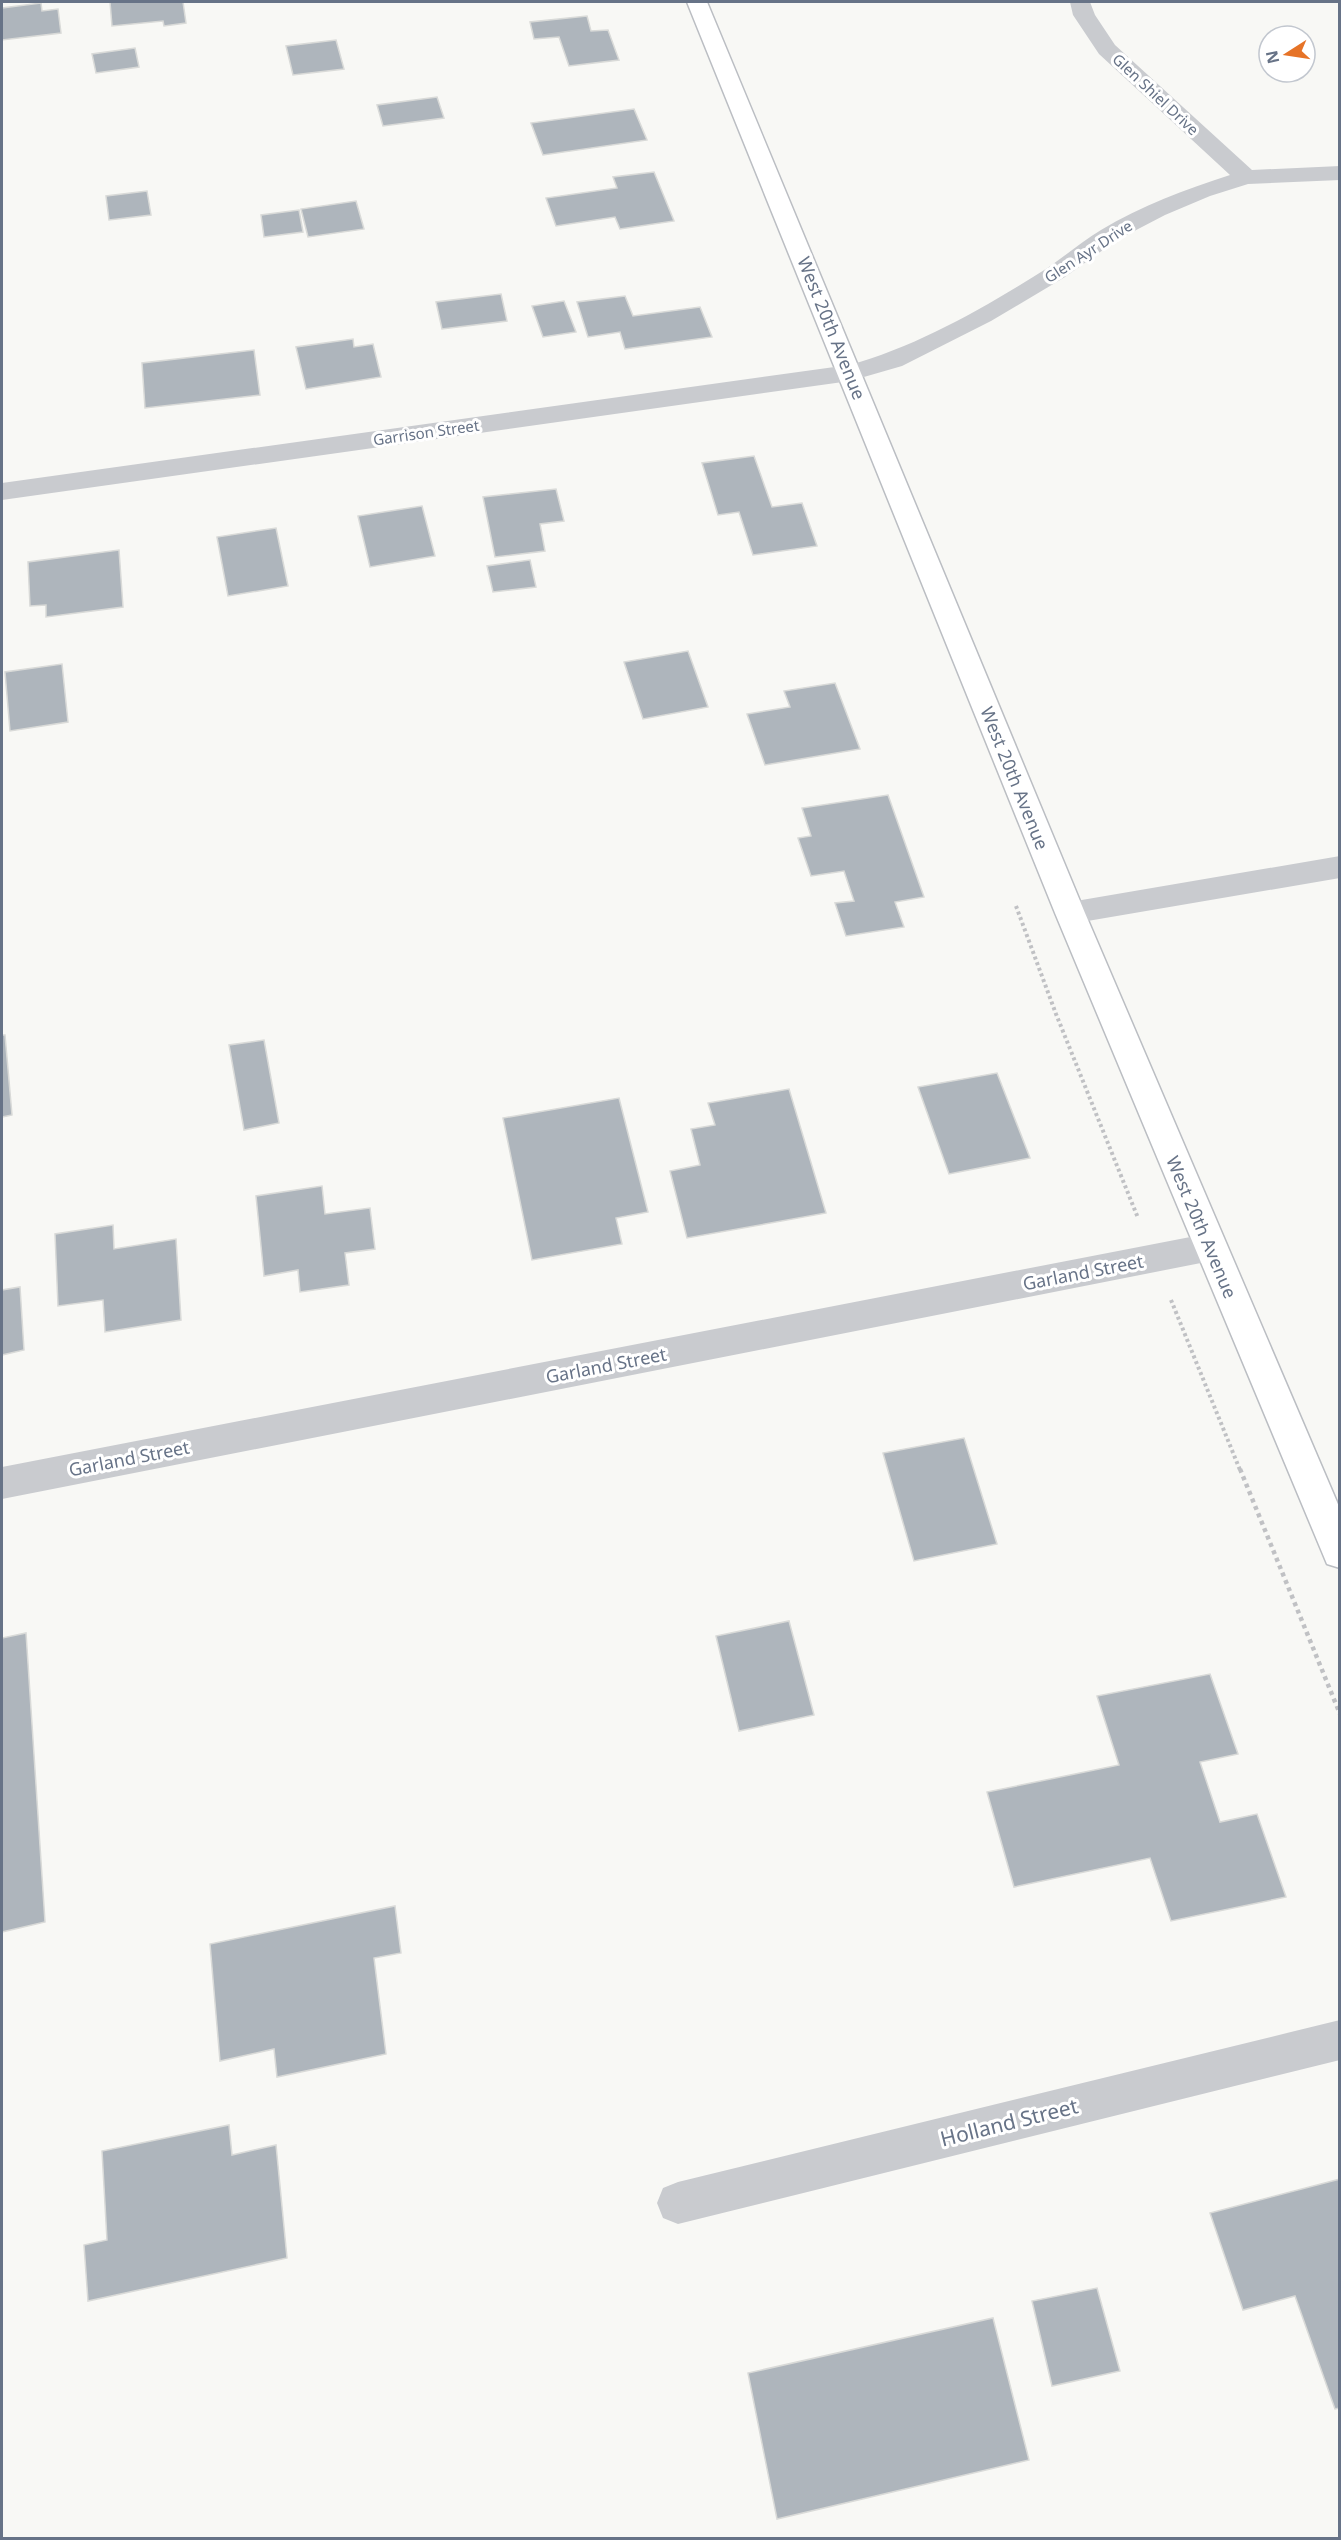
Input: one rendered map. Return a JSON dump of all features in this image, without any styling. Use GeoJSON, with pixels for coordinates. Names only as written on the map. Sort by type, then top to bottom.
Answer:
{"type":"FeatureCollection","features":[{"type":"Feature","properties":{"kind":"street","name":"West 20th Avenue"},"geometry":{"type":"LineString","coordinates":[[697,2],[1070,913],[1340,1552]]}},
{"type":"Feature","properties":{"kind":"street","name":"Glen Shiel Drive"},"geometry":{"type":"LineString","coordinates":[[1080,2],[1083,15],[1107,49],[1246,177]]}},
{"type":"Feature","properties":{"kind":"street","name":"Glen Ayr Drive"},"geometry":{"type":"LineString","coordinates":[[850,373],[893,360],[983,316],[1057,272],[1108,235],[1157,210],[1202,191],[1246,177],[1340,173]]}},
{"type":"Feature","properties":{"kind":"street","name":"Garrison Street"},"geometry":{"type":"LineString","coordinates":[[2,492],[850,373]]}},
{"type":"Feature","properties":{"kind":"street"},"geometry":{"type":"LineString","coordinates":[[1070,913],[1340,867]]}},
{"type":"Feature","properties":{"kind":"street","name":"Garland Street"},"geometry":{"type":"LineString","coordinates":[[2,1483],[1211,1247]]}},
{"type":"Feature","properties":{"kind":"street","name":"Holland Street"},"geometry":{"type":"LineString","coordinates":[[678,2203],[1340,2040]]}},
{"type":"Feature","properties":{"kind":"path"},"geometry":{"type":"LineString","coordinates":[[1015,902],[1056,1014],[1340,1714]]}},
{"type":"Feature","properties":{"kind":"building"},"geometry":{"type":"Polygon","coordinates":[[[110,2],[183,2],[186,23],[164,26],[163,21],[112,26],[110,2]]]}},
{"type":"Feature","properties":{"kind":"building"},"geometry":{"type":"Polygon","coordinates":[[[41,3],[42,11],[58,9],[61,33],[2,40],[2,8],[41,3]]]}},
{"type":"Feature","properties":{"kind":"building"},"geometry":{"type":"Polygon","coordinates":[[[587,16],[591,31],[608,30],[619,60],[569,66],[559,37],[534,39],[530,22],[587,16]]]}},
{"type":"Feature","properties":{"kind":"building"},"geometry":{"type":"Polygon","coordinates":[[[336,40],[344,69],[293,75],[286,46],[336,40]]]}},
{"type":"Feature","properties":{"kind":"building"},"geometry":{"type":"Polygon","coordinates":[[[135,48],[139,67],[96,73],[92,54],[135,48]]]}},
{"type":"Feature","properties":{"kind":"building"},"geometry":{"type":"Polygon","coordinates":[[[437,97],[444,118],[383,126],[377,105],[437,97]]]}},
{"type":"Feature","properties":{"kind":"building"},"geometry":{"type":"Polygon","coordinates":[[[634,109],[647,140],[543,155],[531,123],[634,109]]]}},
{"type":"Feature","properties":{"kind":"building"},"geometry":{"type":"Polygon","coordinates":[[[654,172],[674,221],[620,229],[615,217],[556,226],[546,198],[617,188],[613,177],[654,172]]]}},
{"type":"Feature","properties":{"kind":"building"},"geometry":{"type":"Polygon","coordinates":[[[147,191],[151,215],[109,220],[106,196],[147,191]]]}},
{"type":"Feature","properties":{"kind":"building"},"geometry":{"type":"Polygon","coordinates":[[[356,201],[364,229],[308,237],[301,209],[356,201]]]}},
{"type":"Feature","properties":{"kind":"building"},"geometry":{"type":"Polygon","coordinates":[[[299,210],[303,232],[264,237],[261,215],[299,210]]]}},
{"type":"Feature","properties":{"kind":"building"},"geometry":{"type":"Polygon","coordinates":[[[501,294],[507,321],[442,329],[436,302],[501,294]]]}},
{"type":"Feature","properties":{"kind":"building"},"geometry":{"type":"Polygon","coordinates":[[[625,296],[633,316],[700,307],[712,337],[625,349],[620,332],[588,337],[577,302],[625,296]]]}},
{"type":"Feature","properties":{"kind":"building"},"geometry":{"type":"Polygon","coordinates":[[[564,301],[576,332],[543,337],[532,306],[564,301]]]}},
{"type":"Feature","properties":{"kind":"building"},"geometry":{"type":"Polygon","coordinates":[[[353,339],[354,347],[373,344],[381,377],[306,389],[296,347],[353,339]]]}},
{"type":"Feature","properties":{"kind":"building"},"geometry":{"type":"Polygon","coordinates":[[[254,350],[260,395],[145,408],[142,363],[254,350]]]}},
{"type":"Feature","properties":{"kind":"building"},"geometry":{"type":"Polygon","coordinates":[[[754,456],[772,507],[802,503],[817,546],[753,555],[739,512],[718,515],[702,463],[754,456]]]}},
{"type":"Feature","properties":{"kind":"building"},"geometry":{"type":"Polygon","coordinates":[[[556,489],[564,521],[540,524],[545,551],[495,557],[483,497],[556,489]]]}},
{"type":"Feature","properties":{"kind":"building"},"geometry":{"type":"Polygon","coordinates":[[[422,506],[435,556],[370,567],[358,516],[422,506]]]}},
{"type":"Feature","properties":{"kind":"building"},"geometry":{"type":"Polygon","coordinates":[[[276,528],[288,586],[228,596],[217,537],[276,528]]]}},
{"type":"Feature","properties":{"kind":"building"},"geometry":{"type":"Polygon","coordinates":[[[119,550],[123,607],[46,617],[46,605],[30,606],[28,562],[119,550]]]}},
{"type":"Feature","properties":{"kind":"building"},"geometry":{"type":"Polygon","coordinates":[[[530,560],[536,587],[493,592],[487,566],[530,560]]]}},
{"type":"Feature","properties":{"kind":"building"},"geometry":{"type":"Polygon","coordinates":[[[688,651],[708,707],[643,719],[624,662],[688,651]]]}},
{"type":"Feature","properties":{"kind":"building"},"geometry":{"type":"Polygon","coordinates":[[[62,664],[68,722],[10,731],[5,672],[62,664]]]}},
{"type":"Feature","properties":{"kind":"building"},"geometry":{"type":"Polygon","coordinates":[[[835,683],[860,749],[765,765],[747,714],[790,707],[784,691],[835,683]]]}},
{"type":"Feature","properties":{"kind":"building"},"geometry":{"type":"Polygon","coordinates":[[[888,795],[924,897],[895,902],[904,927],[846,936],[835,903],[854,901],[844,871],[811,876],[798,838],[811,836],[802,808],[888,795]]]}},
{"type":"Feature","properties":{"kind":"building"},"geometry":{"type":"Polygon","coordinates":[[[2,1035],[5,1035],[12,1115],[2,1117],[2,1035]]]}},
{"type":"Feature","properties":{"kind":"building"},"geometry":{"type":"Polygon","coordinates":[[[264,1040],[279,1123],[244,1130],[229,1045],[264,1040]]]}},
{"type":"Feature","properties":{"kind":"building"},"geometry":{"type":"Polygon","coordinates":[[[997,1073],[1030,1158],[949,1174],[918,1087],[997,1073]]]}},
{"type":"Feature","properties":{"kind":"building"},"geometry":{"type":"Polygon","coordinates":[[[789,1089],[826,1213],[687,1238],[670,1171],[700,1165],[691,1129],[715,1125],[708,1103],[789,1089]]]}},
{"type":"Feature","properties":{"kind":"building"},"geometry":{"type":"Polygon","coordinates":[[[619,1098],[648,1212],[616,1218],[622,1244],[532,1260],[503,1118],[619,1098]]]}},
{"type":"Feature","properties":{"kind":"building"},"geometry":{"type":"Polygon","coordinates":[[[322,1186],[325,1214],[370,1208],[375,1249],[345,1253],[349,1285],[300,1292],[298,1270],[264,1276],[256,1196],[322,1186]]]}},
{"type":"Feature","properties":{"kind":"building"},"geometry":{"type":"Polygon","coordinates":[[[113,1225],[114,1249],[176,1239],[181,1320],[105,1332],[103,1300],[58,1306],[55,1234],[113,1225]]]}},
{"type":"Feature","properties":{"kind":"building"},"geometry":{"type":"Polygon","coordinates":[[[20,1287],[24,1350],[2,1355],[2,1290],[20,1287]]]}},
{"type":"Feature","properties":{"kind":"building"},"geometry":{"type":"Polygon","coordinates":[[[964,1438],[997,1544],[914,1561],[883,1453],[964,1438]]]}},
{"type":"Feature","properties":{"kind":"building"},"geometry":{"type":"Polygon","coordinates":[[[789,1621],[814,1715],[739,1731],[716,1636],[789,1621]]]}},
{"type":"Feature","properties":{"kind":"building"},"geometry":{"type":"Polygon","coordinates":[[[26,1633],[45,1922],[2,1932],[2,1638],[26,1633]]]}},
{"type":"Feature","properties":{"kind":"building"},"geometry":{"type":"Polygon","coordinates":[[[1210,1674],[1238,1754],[1200,1762],[1220,1822],[1257,1814],[1286,1897],[1171,1921],[1150,1858],[1014,1887],[987,1792],[1119,1765],[1097,1696],[1210,1674]]]}},
{"type":"Feature","properties":{"kind":"building"},"geometry":{"type":"Polygon","coordinates":[[[395,1906],[401,1953],[374,1958],[386,2054],[277,2077],[274,2049],[220,2061],[210,1944],[395,1906]]]}},
{"type":"Feature","properties":{"kind":"building"},"geometry":{"type":"Polygon","coordinates":[[[229,2125],[232,2155],[276,2145],[287,2258],[88,2301],[84,2245],[107,2240],[102,2151],[229,2125]]]}},
{"type":"Feature","properties":{"kind":"building"},"geometry":{"type":"Polygon","coordinates":[[[1340,2179],[1340,2408],[1335,2409],[1295,2296],[1243,2310],[1210,2213],[1340,2179]]]}},
{"type":"Feature","properties":{"kind":"building"},"geometry":{"type":"Polygon","coordinates":[[[1097,2288],[1120,2371],[1052,2386],[1032,2301],[1097,2288]]]}},
{"type":"Feature","properties":{"kind":"building"},"geometry":{"type":"Polygon","coordinates":[[[993,2318],[1029,2460],[777,2519],[748,2373],[993,2318]]]}}]}
